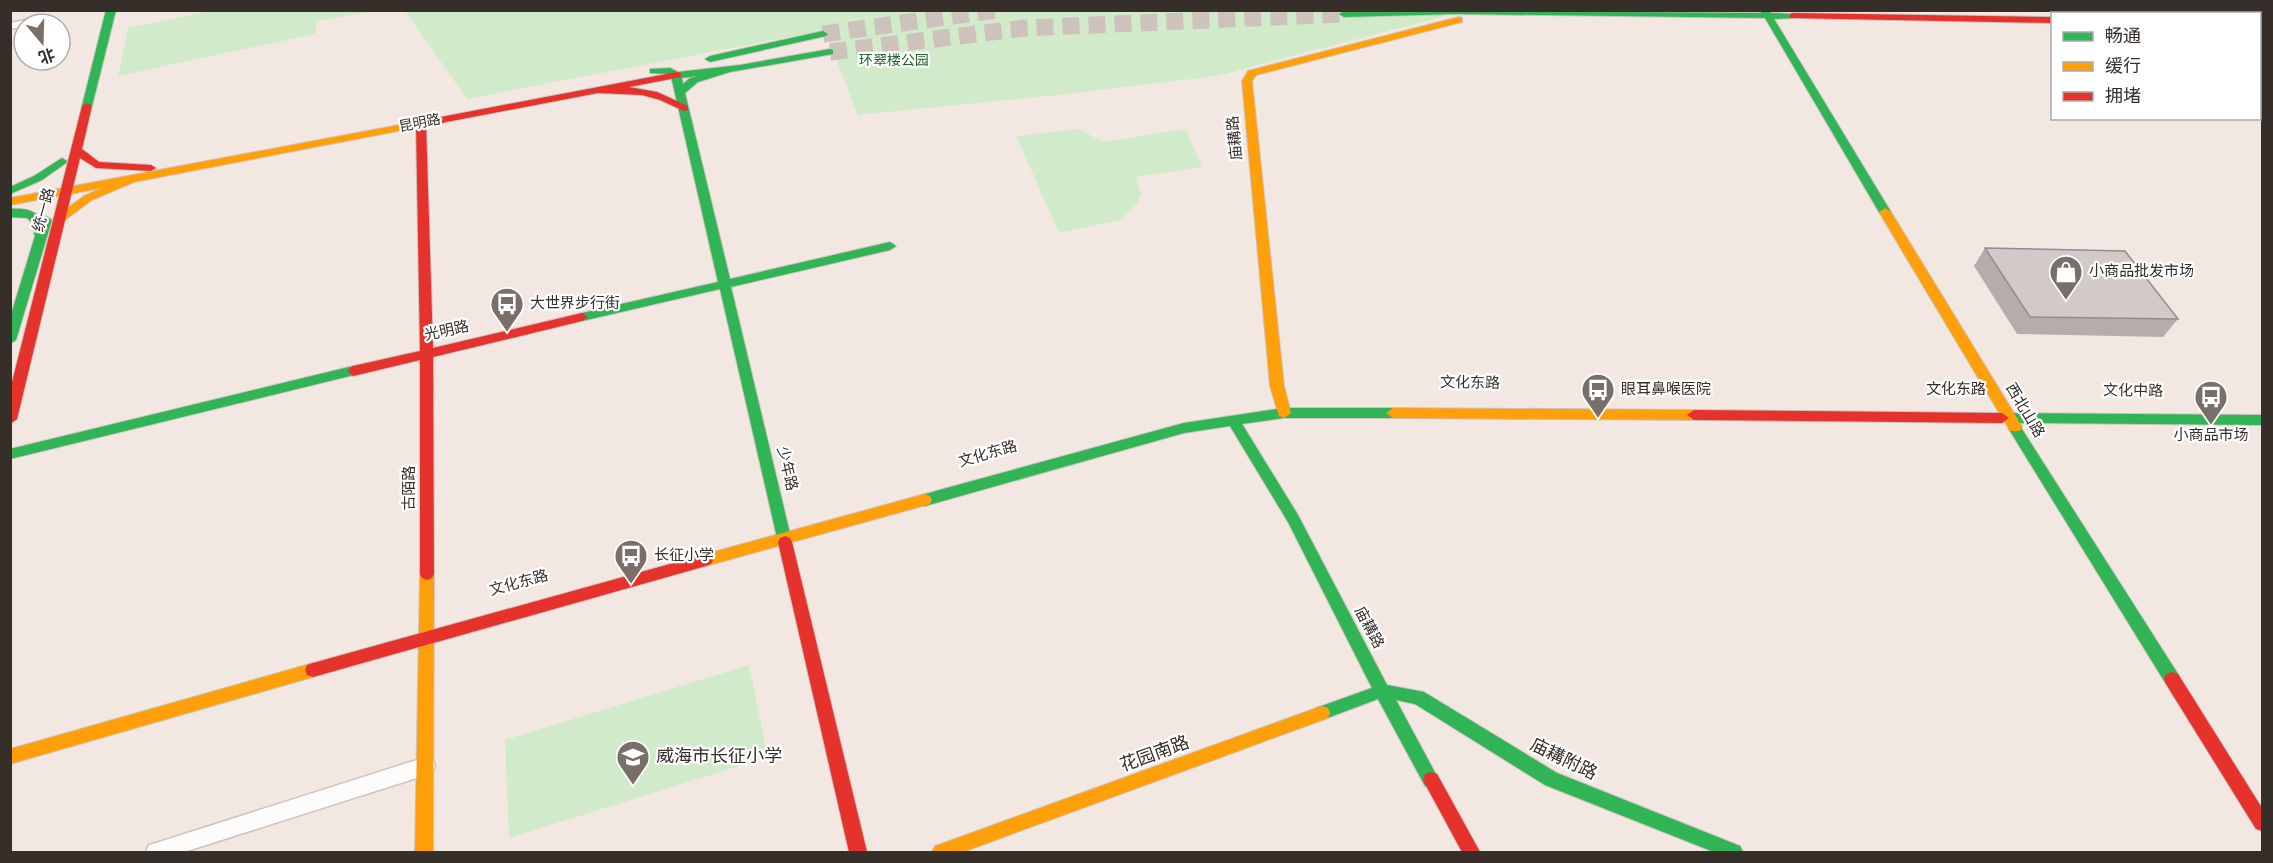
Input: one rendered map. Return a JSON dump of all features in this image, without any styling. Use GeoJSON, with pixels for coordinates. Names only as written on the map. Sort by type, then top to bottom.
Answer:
{"type":"FeatureCollection","features":[{"type":"Feature","properties":{"kind":"main road","name":"统一路"},"geometry":{"type":"LineString","coordinates":[[10,419],[58,221],[62,161],[99,10]]}},
{"type":"Feature","properties":{"kind":"main road","name":"统一路"},"geometry":{"type":"LineString","coordinates":[[10,340],[16,298],[40,234],[78,151],[111,10]]}},
{"type":"Feature","properties":{"kind":"main road"},"geometry":{"type":"LineString","coordinates":[[1738,10],[1766,14]]}},
{"type":"Feature","properties":{"kind":"main road"},"geometry":{"type":"LineString","coordinates":[[1344,14],[1457,11],[2051,15]]}},
{"type":"Feature","properties":{"kind":"main road","name":"西北山路"},"geometry":{"type":"LineString","coordinates":[[1766,14],[2005,412],[2262,823]]}},
{"type":"Feature","properties":{"kind":"main road"},"geometry":{"type":"LineString","coordinates":[[1976,14],[2051,20]]}},
{"type":"Feature","properties":{"kind":"main road","name":"庙耩路"},"geometry":{"type":"LineString","coordinates":[[1283,407],[1277,386],[1267,301],[1247,81],[1252,73],[1459,20]]}},
{"type":"Feature","properties":{"kind":"main road","name":"昆明路"},"geometry":{"type":"LineString","coordinates":[[10,202],[151,168],[654,71],[823,34]]}},
{"type":"Feature","properties":{"kind":"main road"},"geometry":{"type":"LineString","coordinates":[[680,93],[684,86],[695,79],[741,68],[748,63],[749,58],[741,52]]}},
{"type":"Feature","properties":{"kind":"main road","name":"昆明路"},"geometry":{"type":"LineString","coordinates":[[10,193],[134,178],[676,75],[741,68],[830,52]]}},
{"type":"Feature","properties":{"kind":"main road"},"geometry":{"type":"LineString","coordinates":[[654,71],[670,71],[676,75]]}},
{"type":"Feature","properties":{"kind":"main road","name":"少年路"},"geometry":{"type":"LineString","coordinates":[[676,75],[858,852]]}},
{"type":"Feature","properties":{"kind":"main road"},"geometry":{"type":"LineString","coordinates":[[591,91],[620,90],[664,95],[684,108]]}},
{"type":"Feature","properties":{"kind":"main road","name":"古陌路"},"geometry":{"type":"LineString","coordinates":[[421,124],[426,354],[428,632],[424,852]]}},
{"type":"Feature","properties":{"kind":"main road"},"geometry":{"type":"LineString","coordinates":[[78,151],[96,165],[151,168]]}},
{"type":"Feature","properties":{"kind":"main road"},"geometry":{"type":"LineString","coordinates":[[10,193],[38,178],[62,161]]}},
{"type":"Feature","properties":{"kind":"main road"},"geometry":{"type":"LineString","coordinates":[[58,221],[88,198],[134,178]]}},
{"type":"Feature","properties":{"kind":"main road"},"geometry":{"type":"LineString","coordinates":[[10,213],[22,211],[32,213],[38,219],[40,234]]}},
{"type":"Feature","properties":{"kind":"main road","name":"光明路"},"geometry":{"type":"LineString","coordinates":[[10,453],[890,246]]}},
{"type":"Feature","properties":{"kind":"main road"},"geometry":{"type":"LineString","coordinates":[[784,534],[1184,428],[1233,420],[1283,407]]}},
{"type":"Feature","properties":{"kind":"main road","name":"文化东路"},"geometry":{"type":"LineString","coordinates":[[10,743],[428,632],[784,534],[1179,419],[1283,407],[2005,412]]}},
{"type":"Feature","properties":{"kind":"main road","name":"文化中路"},"geometry":{"type":"LineString","coordinates":[[2005,412],[2262,410]]}},
{"type":"Feature","properties":{"kind":"main road"},"geometry":{"type":"LineString","coordinates":[[2005,412],[2262,420]]}},
{"type":"Feature","properties":{"kind":"main road","name":"庙耩路"},"geometry":{"type":"LineString","coordinates":[[1233,420],[1293,519],[1382,691],[1472,852]]}},
{"type":"Feature","properties":{"kind":"main road"},"geometry":{"type":"LineString","coordinates":[[10,758],[428,632]]}},
{"type":"Feature","properties":{"kind":"main road","name":"花园南路"},"geometry":{"type":"LineString","coordinates":[[941,852],[1382,691]]}},
{"type":"Feature","properties":{"kind":"main road","name":"庙耩附路"},"geometry":{"type":"LineString","coordinates":[[1382,691],[1418,697],[1551,779],[1734,852]]}},
{"type":"Feature","properties":{"kind":"street"},"geometry":{"type":"LineString","coordinates":[[156,852],[426,766]]}},
{"type":"Feature","properties":{"kind":"green space"},"geometry":{"type":"Polygon","coordinates":[[[214,10],[374,11],[317,21],[315,34],[118,76],[128,28],[214,10]]]}},
{"type":"Feature","properties":{"kind":"green space","name":"环翠楼公园"},"geometry":{"type":"Polygon","coordinates":[[[405,11],[1443,11],[1442,17],[1217,76],[858,115],[825,30],[467,99],[405,11]]]}},
{"type":"Feature","properties":{"kind":"green space"},"geometry":{"type":"Polygon","coordinates":[[[1078,129],[1104,142],[1186,129],[1202,167],[1135,177],[1141,193],[1137,204],[1121,220],[1059,233],[1016,136],[1078,129]]]}},
{"type":"Feature","properties":{"kind":"green space"},"geometry":{"type":"Polygon","coordinates":[[[749,665],[768,757],[509,838],[505,740],[749,665]]]}},
{"type":"Feature","properties":{"kind":"building","name":"小商品批发市场"},"geometry":{"type":"Polygon","coordinates":[[[1985,248],[2125,251],[2178,319],[2030,317],[1985,248]]]}},
{"type":"Feature","properties":{"kind":"tunnel"},"geometry":{"type":"LineString","coordinates":[[823,34],[996,10]]}},
{"type":"Feature","properties":{"kind":"tunnel"},"geometry":{"type":"LineString","coordinates":[[830,52],[1025,28],[1344,14]]}},
{"type":"Feature","properties":{"kind":"traffic: fast"},"geometry":{"type":"LineString","coordinates":[[87,106],[111,10]]}},
{"type":"Feature","properties":{"kind":"traffic: fast"},"geometry":{"type":"LineString","coordinates":[[1344,14],[1457,11],[1793,16]]}},
{"type":"Feature","properties":{"kind":"traffic: fast"},"geometry":{"type":"LineString","coordinates":[[1765,11],[1885,212]]}},
{"type":"Feature","properties":{"kind":"traffic: fast"},"geometry":{"type":"LineString","coordinates":[[710,59],[823,34]]}},
{"type":"Feature","properties":{"kind":"traffic: fast"},"geometry":{"type":"LineString","coordinates":[[677,75],[740,68],[830,52]]}},
{"type":"Feature","properties":{"kind":"traffic: fast"},"geometry":{"type":"LineString","coordinates":[[654,71],[670,71],[676,75],[785,542]]}},
{"type":"Feature","properties":{"kind":"traffic: fast"},"geometry":{"type":"LineString","coordinates":[[680,93],[694,80],[726,71]]}},
{"type":"Feature","properties":{"kind":"traffic: fast"},"geometry":{"type":"LineString","coordinates":[[10,191],[38,178],[62,161]]}},
{"type":"Feature","properties":{"kind":"traffic: fast"},"geometry":{"type":"LineString","coordinates":[[10,213],[22,212],[31,215],[37,222],[40,234]]}},
{"type":"Feature","properties":{"kind":"traffic: fast"},"geometry":{"type":"LineString","coordinates":[[10,340],[46,220]]}},
{"type":"Feature","properties":{"kind":"traffic: fast"},"geometry":{"type":"LineString","coordinates":[[582,317],[890,246]]}},
{"type":"Feature","properties":{"kind":"traffic: fast"},"geometry":{"type":"LineString","coordinates":[[10,454],[353,371]]}},
{"type":"Feature","properties":{"kind":"traffic: fast"},"geometry":{"type":"LineString","coordinates":[[925,500],[1184,428],[1284,413],[1393,413]]}},
{"type":"Feature","properties":{"kind":"traffic: fast"},"geometry":{"type":"LineString","coordinates":[[2002,418],[2262,420]]}},
{"type":"Feature","properties":{"kind":"traffic: fast"},"geometry":{"type":"LineString","coordinates":[[1233,420],[1293,519],[1431,780]]}},
{"type":"Feature","properties":{"kind":"traffic: fast"},"geometry":{"type":"LineString","coordinates":[[2015,427],[2172,679]]}},
{"type":"Feature","properties":{"kind":"traffic: fast"},"geometry":{"type":"LineString","coordinates":[[1322,713],[1382,691],[1418,697],[1551,779],[1734,852]]}},
{"type":"Feature","properties":{"kind":"traffic: slow"},"geometry":{"type":"LineString","coordinates":[[1284,413],[1277,386],[1247,81],[1252,73],[1459,20]]}},
{"type":"Feature","properties":{"kind":"traffic: slow"},"geometry":{"type":"LineString","coordinates":[[10,202],[441,120]]}},
{"type":"Feature","properties":{"kind":"traffic: slow"},"geometry":{"type":"LineString","coordinates":[[58,221],[88,198],[130,180]]}},
{"type":"Feature","properties":{"kind":"traffic: slow"},"geometry":{"type":"LineString","coordinates":[[1885,212],[2015,427]]}},
{"type":"Feature","properties":{"kind":"traffic: slow"},"geometry":{"type":"LineString","coordinates":[[1393,413],[1694,415]]}},
{"type":"Feature","properties":{"kind":"traffic: slow"},"geometry":{"type":"LineString","coordinates":[[706,560],[925,500]]}},
{"type":"Feature","properties":{"kind":"traffic: slow"},"geometry":{"type":"LineString","coordinates":[[424,852],[427,574]]}},
{"type":"Feature","properties":{"kind":"traffic: slow"},"geometry":{"type":"LineString","coordinates":[[10,757],[313,670]]}},
{"type":"Feature","properties":{"kind":"traffic: slow"},"geometry":{"type":"LineString","coordinates":[[941,852],[1322,713]]}},
{"type":"Feature","properties":{"kind":"traffic: jam"},"geometry":{"type":"LineString","coordinates":[[1793,16],[2051,20]]}},
{"type":"Feature","properties":{"kind":"traffic: jam"},"geometry":{"type":"LineString","coordinates":[[441,120],[677,75]]}},
{"type":"Feature","properties":{"kind":"traffic: jam"},"geometry":{"type":"LineString","coordinates":[[598,90],[653,94],[684,108]]}},
{"type":"Feature","properties":{"kind":"traffic: jam"},"geometry":{"type":"LineString","coordinates":[[10,419],[87,106]]}},
{"type":"Feature","properties":{"kind":"traffic: jam"},"geometry":{"type":"LineString","coordinates":[[421,124],[426,306],[427,574]]}},
{"type":"Feature","properties":{"kind":"traffic: jam"},"geometry":{"type":"LineString","coordinates":[[78,151],[96,165],[151,168]]}},
{"type":"Feature","properties":{"kind":"traffic: jam"},"geometry":{"type":"LineString","coordinates":[[353,371],[582,317]]}},
{"type":"Feature","properties":{"kind":"traffic: jam"},"geometry":{"type":"LineString","coordinates":[[1694,415],[2002,418]]}},
{"type":"Feature","properties":{"kind":"traffic: jam"},"geometry":{"type":"LineString","coordinates":[[785,542],[858,852]]}},
{"type":"Feature","properties":{"kind":"traffic: jam"},"geometry":{"type":"LineString","coordinates":[[313,670],[706,560]]}},
{"type":"Feature","properties":{"kind":"traffic: jam"},"geometry":{"type":"LineString","coordinates":[[2172,679],[2262,823]]}},
{"type":"Feature","properties":{"kind":"traffic: jam"},"geometry":{"type":"LineString","coordinates":[[1431,780],[1471,852]]}},
{"type":"Feature","properties":{"kind":"place","name":"小商品批发市场"},"geometry":{"type":"Point","coordinates":[2066,301]}},
{"type":"Feature","properties":{"kind":"place","name":"大世界步行街"},"geometry":{"type":"Point","coordinates":[507,333]}},
{"type":"Feature","properties":{"kind":"place","name":"眼耳鼻喉医院"},"geometry":{"type":"Point","coordinates":[1598,419]}},
{"type":"Feature","properties":{"kind":"place","name":"小商品市场"},"geometry":{"type":"Point","coordinates":[2211,426]}},
{"type":"Feature","properties":{"kind":"place","name":"长征小学"},"geometry":{"type":"Point","coordinates":[631,585]}},
{"type":"Feature","properties":{"kind":"place","name":"威海市长征小学"},"geometry":{"type":"Point","coordinates":[633,786]}}]}
